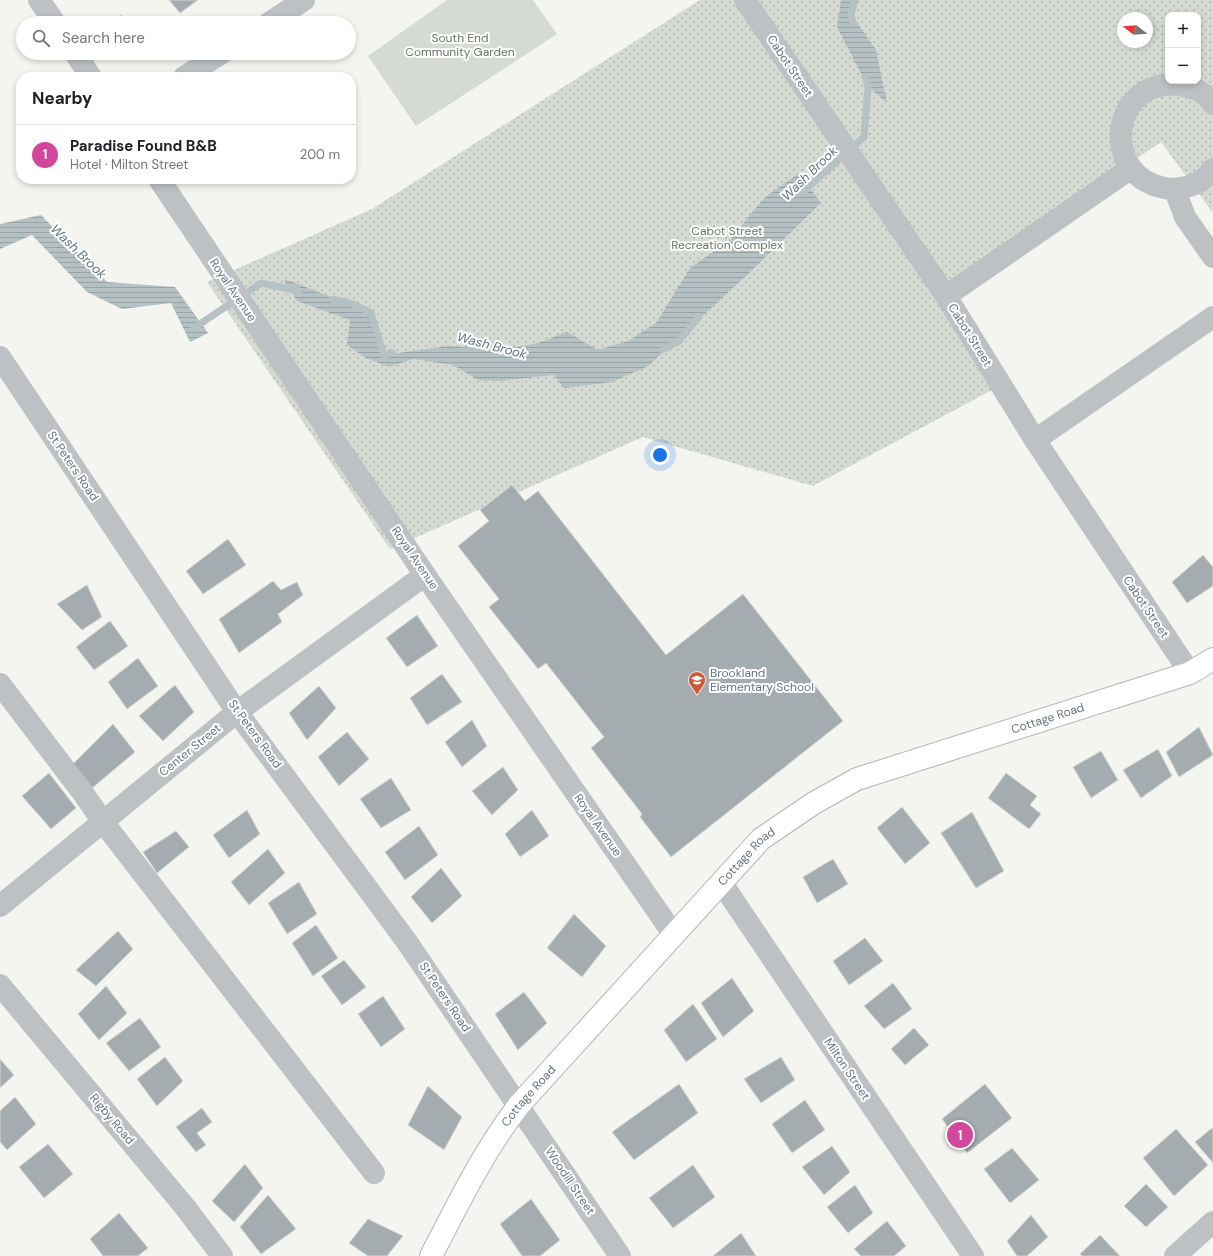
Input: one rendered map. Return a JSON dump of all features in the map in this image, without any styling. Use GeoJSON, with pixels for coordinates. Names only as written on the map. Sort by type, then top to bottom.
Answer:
{"type":"FeatureCollection","features":[{"type":"Feature","properties":{"kind":"main road","name":"Cottage Road"},"geometry":{"type":"LineString","coordinates":[[431,1256],[472,1177],[501,1129],[519,1105],[721,882],[762,839],[814,803],[857,779],[1190,673],[1213,659]]}},
{"type":"Feature","properties":{"kind":"street"},"geometry":{"type":"LineString","coordinates":[[39,0],[50,16]]}},
{"type":"Feature","properties":{"kind":"street"},"geometry":{"type":"LineString","coordinates":[[280,16],[304,0]]}},
{"type":"Feature","properties":{"kind":"street","name":"Cabot Street"},"geometry":{"type":"LineString","coordinates":[[745,0],[946,296],[1035,440],[1190,673]]}},
{"type":"Feature","properties":{"kind":"street"},"geometry":{"type":"LineString","coordinates":[[80,60],[88,72]]}},
{"type":"Feature","properties":{"kind":"street"},"geometry":{"type":"LineString","coordinates":[[192,72],[211,60]]}},
{"type":"Feature","properties":{"kind":"street"},"geometry":{"type":"LineString","coordinates":[[1213,104],[1209,98],[1192,87],[1168,84],[1147,90],[1130,104],[1121,126],[1120,147],[1130,169],[1151,185],[1175,190],[1192,186],[1208,176],[1213,170]]}},
{"type":"Feature","properties":{"kind":"street"},"geometry":{"type":"LineString","coordinates":[[946,296],[1130,169]]}},
{"type":"Feature","properties":{"kind":"street","name":"Royal Avenue"},"geometry":{"type":"LineString","coordinates":[[162,184],[426,575],[674,935]]}},
{"type":"Feature","properties":{"kind":"street"},"geometry":{"type":"LineString","coordinates":[[1175,190],[1185,218],[1213,257]]}},
{"type":"Feature","properties":{"kind":"street"},"geometry":{"type":"LineString","coordinates":[[1035,440],[1213,317]]}},
{"type":"Feature","properties":{"kind":"street","name":"St Peters Road"},"geometry":{"type":"LineString","coordinates":[[0,357],[237,712],[407,942],[519,1105]]}},
{"type":"Feature","properties":{"kind":"street","name":"Center Street"},"geometry":{"type":"LineString","coordinates":[[0,906],[237,712],[426,575]]}},
{"type":"Feature","properties":{"kind":"street"},"geometry":{"type":"LineString","coordinates":[[0,684],[83,793],[103,822],[374,1173]]}},
{"type":"Feature","properties":{"kind":"street","name":"Milton Street"},"geometry":{"type":"LineString","coordinates":[[721,882],[974,1256]]}},
{"type":"Feature","properties":{"kind":"street","name":"Rigby Road"},"geometry":{"type":"LineString","coordinates":[[0,985],[185,1208],[222,1256]]}},
{"type":"Feature","properties":{"kind":"street","name":"Woodill Street"},"geometry":{"type":"LineString","coordinates":[[519,1105],[620,1256]]}},
{"type":"Feature","properties":{"kind":"street"},"geometry":{"type":"LineString","coordinates":[[1175,1256],[1213,1222]]}},
{"type":"Feature","properties":{"kind":"green space","name":"South End Community Garden"},"geometry":{"type":"Polygon","coordinates":[[[447,0],[533,0],[557,34],[416,126],[368,56],[447,0]]]}},
{"type":"Feature","properties":{"kind":"green space","name":"Cabot Street Recreation Complex"},"geometry":{"type":"Polygon","coordinates":[[[700,0],[1213,0],[1213,213],[1161,142],[936,294],[992,390],[813,486],[643,437],[390,549],[207,282],[372,209],[700,0]]]}},
{"type":"Feature","properties":{"kind":"shaded area"},"geometry":{"type":"Polygon","coordinates":[[[841,0],[854,0],[851,14],[876,50],[887,103],[868,87],[837,27],[841,0]]]}},
{"type":"Feature","properties":{"kind":"shaded area"},"geometry":{"type":"Polygon","coordinates":[[[799,173],[821,203],[747,275],[648,366],[612,382],[564,388],[554,375],[500,381],[478,380],[453,365],[413,359],[389,367],[364,357],[347,345],[350,320],[297,301],[283,279],[371,313],[384,355],[449,346],[497,350],[535,344],[567,332],[598,350],[628,341],[656,323],[690,268],[729,241],[764,198],[799,173]]]}},
{"type":"Feature","properties":{"kind":"shaded area"},"geometry":{"type":"Polygon","coordinates":[[[41,215],[107,282],[175,287],[208,333],[190,342],[171,303],[122,309],[87,292],[32,235],[0,249],[0,224],[41,215]]]}},
{"type":"Feature","properties":{"kind":"building"},"geometry":{"type":"Polygon","coordinates":[[[169,0],[198,0],[180,13],[169,0]]]}},
{"type":"Feature","properties":{"kind":"building","name":"Brookland Elementary School"},"geometry":{"type":"Polygon","coordinates":[[[512,485],[525,501],[538,491],[666,655],[743,594],[843,721],[671,857],[640,817],[642,814],[591,748],[604,737],[546,663],[538,669],[489,607],[499,599],[458,546],[489,521],[480,510],[512,485]]]}},
{"type":"Feature","properties":{"kind":"building"},"geometry":{"type":"Polygon","coordinates":[[[228,539],[246,565],[203,594],[186,571],[228,539]]]}},
{"type":"Feature","properties":{"kind":"building"},"geometry":{"type":"Polygon","coordinates":[[[1203,555],[1213,567],[1213,586],[1187,603],[1172,582],[1203,555]]]}},
{"type":"Feature","properties":{"kind":"building"},"geometry":{"type":"Polygon","coordinates":[[[273,581],[281,590],[297,582],[303,595],[278,614],[282,622],[239,653],[219,619],[273,581]]]}},
{"type":"Feature","properties":{"kind":"building"},"geometry":{"type":"Polygon","coordinates":[[[87,585],[102,617],[82,630],[57,604],[87,585]]]}},
{"type":"Feature","properties":{"kind":"building"},"geometry":{"type":"Polygon","coordinates":[[[417,615],[438,646],[407,667],[386,638],[417,615]]]}},
{"type":"Feature","properties":{"kind":"building"},"geometry":{"type":"Polygon","coordinates":[[[110,621],[128,646],[94,670],[76,647],[110,621]]]}},
{"type":"Feature","properties":{"kind":"building"},"geometry":{"type":"Polygon","coordinates":[[[138,658],[158,686],[127,709],[108,682],[138,658]]]}},
{"type":"Feature","properties":{"kind":"building"},"geometry":{"type":"Polygon","coordinates":[[[442,674],[462,702],[427,725],[410,698],[442,674]]]}},
{"type":"Feature","properties":{"kind":"building"},"geometry":{"type":"Polygon","coordinates":[[[175,685],[194,712],[163,741],[139,716],[175,685]]]}},
{"type":"Feature","properties":{"kind":"building"},"geometry":{"type":"Polygon","coordinates":[[[319,686],[336,708],[307,740],[289,713],[319,686]]]}},
{"type":"Feature","properties":{"kind":"building"},"geometry":{"type":"Polygon","coordinates":[[[472,720],[487,746],[462,767],[445,742],[472,720]]]}},
{"type":"Feature","properties":{"kind":"building"},"geometry":{"type":"Polygon","coordinates":[[[113,724],[135,752],[91,789],[73,764],[113,724]]]}},
{"type":"Feature","properties":{"kind":"building"},"geometry":{"type":"Polygon","coordinates":[[[1199,727],[1213,755],[1179,777],[1166,752],[1199,727]]]}},
{"type":"Feature","properties":{"kind":"building"},"geometry":{"type":"Polygon","coordinates":[[[347,732],[369,759],[339,786],[318,757],[347,732]]]}},
{"type":"Feature","properties":{"kind":"building"},"geometry":{"type":"Polygon","coordinates":[[[1158,749],[1172,776],[1141,798],[1123,770],[1158,749]]]}},
{"type":"Feature","properties":{"kind":"building"},"geometry":{"type":"Polygon","coordinates":[[[1101,751],[1118,780],[1091,798],[1073,767],[1101,751]]]}},
{"type":"Feature","properties":{"kind":"building"},"geometry":{"type":"Polygon","coordinates":[[[503,767],[518,790],[492,815],[472,791],[503,767]]]}},
{"type":"Feature","properties":{"kind":"building"},"geometry":{"type":"Polygon","coordinates":[[[49,773],[76,808],[51,829],[22,796],[49,773]]]}},
{"type":"Feature","properties":{"kind":"building"},"geometry":{"type":"Polygon","coordinates":[[[1006,773],[1037,796],[1030,805],[1041,814],[1029,829],[988,798],[1006,773]]]}},
{"type":"Feature","properties":{"kind":"building"},"geometry":{"type":"Polygon","coordinates":[[[391,778],[411,810],[381,828],[360,799],[391,778]]]}},
{"type":"Feature","properties":{"kind":"building"},"geometry":{"type":"Polygon","coordinates":[[[902,807],[930,843],[905,864],[877,828],[902,807]]]}},
{"type":"Feature","properties":{"kind":"building"},"geometry":{"type":"Polygon","coordinates":[[[247,810],[260,834],[229,858],[213,835],[247,810]]]}},
{"type":"Feature","properties":{"kind":"building"},"geometry":{"type":"Polygon","coordinates":[[[532,810],[549,836],[520,857],[505,834],[532,810]]]}},
{"type":"Feature","properties":{"kind":"building"},"geometry":{"type":"Polygon","coordinates":[[[972,812],[1004,871],[976,888],[941,833],[972,812]]]}},
{"type":"Feature","properties":{"kind":"building"},"geometry":{"type":"Polygon","coordinates":[[[419,826],[438,855],[405,880],[385,852],[419,826]]]}},
{"type":"Feature","properties":{"kind":"building"},"geometry":{"type":"Polygon","coordinates":[[[176,831],[189,847],[157,873],[143,852],[176,831]]]}},
{"type":"Feature","properties":{"kind":"building"},"geometry":{"type":"Polygon","coordinates":[[[268,849],[285,873],[249,905],[231,882],[268,849]]]}},
{"type":"Feature","properties":{"kind":"building"},"geometry":{"type":"Polygon","coordinates":[[[833,859],[848,884],[817,903],[803,877],[833,859]]]}},
{"type":"Feature","properties":{"kind":"building"},"geometry":{"type":"Polygon","coordinates":[[[441,868],[462,896],[432,923],[411,897],[441,868]]]}},
{"type":"Feature","properties":{"kind":"building"},"geometry":{"type":"Polygon","coordinates":[[[299,882],[317,914],[287,934],[268,903],[299,882]]]}},
{"type":"Feature","properties":{"kind":"building"},"geometry":{"type":"Polygon","coordinates":[[[574,914],[606,946],[582,977],[547,948],[574,914]]]}},
{"type":"Feature","properties":{"kind":"building"},"geometry":{"type":"Polygon","coordinates":[[[316,925],[338,958],[313,976],[292,943],[316,925]]]}},
{"type":"Feature","properties":{"kind":"building"},"geometry":{"type":"Polygon","coordinates":[[[118,931],[133,949],[96,986],[76,970],[118,931]]]}},
{"type":"Feature","properties":{"kind":"building"},"geometry":{"type":"Polygon","coordinates":[[[865,938],[883,961],[849,985],[833,961],[865,938]]]}},
{"type":"Feature","properties":{"kind":"building"},"geometry":{"type":"Polygon","coordinates":[[[344,960],[366,987],[342,1005],[321,976],[344,960]]]}},
{"type":"Feature","properties":{"kind":"building"},"geometry":{"type":"Polygon","coordinates":[[[732,978],[754,1011],[723,1037],[701,1003],[732,978]]]}},
{"type":"Feature","properties":{"kind":"building"},"geometry":{"type":"Polygon","coordinates":[[[893,983],[912,1009],[884,1029],[864,1006],[893,983]]]}},
{"type":"Feature","properties":{"kind":"building"},"geometry":{"type":"Polygon","coordinates":[[[106,986],[127,1013],[99,1040],[78,1014],[106,986]]]}},
{"type":"Feature","properties":{"kind":"building"},"geometry":{"type":"Polygon","coordinates":[[[524,992],[547,1023],[518,1050],[495,1014],[524,992]]]}},
{"type":"Feature","properties":{"kind":"building"},"geometry":{"type":"Polygon","coordinates":[[[383,996],[405,1029],[381,1047],[358,1014],[383,996]]]}},
{"type":"Feature","properties":{"kind":"building"},"geometry":{"type":"Polygon","coordinates":[[[693,1004],[717,1039],[686,1062],[664,1030],[693,1004]]]}},
{"type":"Feature","properties":{"kind":"building"},"geometry":{"type":"Polygon","coordinates":[[[140,1018],[161,1047],[129,1071],[106,1043],[140,1018]]]}},
{"type":"Feature","properties":{"kind":"building"},"geometry":{"type":"Polygon","coordinates":[[[914,1028],[929,1045],[905,1065],[891,1049],[914,1028]]]}},
{"type":"Feature","properties":{"kind":"building"},"geometry":{"type":"Polygon","coordinates":[[[165,1057],[183,1081],[157,1106],[137,1079],[165,1057]]]}},
{"type":"Feature","properties":{"kind":"building"},"geometry":{"type":"Polygon","coordinates":[[[781,1057],[795,1080],[761,1103],[744,1079],[781,1057]]]}},
{"type":"Feature","properties":{"kind":"building"},"geometry":{"type":"Polygon","coordinates":[[[0,1059],[14,1075],[0,1088],[0,1059]]]}},
{"type":"Feature","properties":{"kind":"building"},"geometry":{"type":"Polygon","coordinates":[[[679,1084],[698,1113],[634,1160],[612,1132],[679,1084]]]}},
{"type":"Feature","properties":{"kind":"building"},"geometry":{"type":"Polygon","coordinates":[[[985,1084],[1012,1118],[967,1153],[942,1119],[985,1084]]]}},
{"type":"Feature","properties":{"kind":"building"},"geometry":{"type":"Polygon","coordinates":[[[428,1086],[462,1117],[444,1150],[408,1125],[428,1086]]]}},
{"type":"Feature","properties":{"kind":"building"},"geometry":{"type":"Polygon","coordinates":[[[15,1097],[36,1124],[7,1150],[0,1142],[0,1111],[15,1097]]]}},
{"type":"Feature","properties":{"kind":"building"},"geometry":{"type":"Polygon","coordinates":[[[805,1100],[825,1130],[792,1153],[772,1124],[805,1100]]]}},
{"type":"Feature","properties":{"kind":"building"},"geometry":{"type":"Polygon","coordinates":[[[202,1108],[212,1122],[197,1133],[206,1145],[196,1152],[176,1127],[202,1108]]]}},
{"type":"Feature","properties":{"kind":"building"},"geometry":{"type":"Polygon","coordinates":[[[1212,1128],[1213,1129],[1213,1163],[1195,1142],[1212,1128]]]}},
{"type":"Feature","properties":{"kind":"building"},"geometry":{"type":"Polygon","coordinates":[[[1176,1129],[1208,1165],[1174,1196],[1143,1158],[1176,1129]]]}},
{"type":"Feature","properties":{"kind":"building"},"geometry":{"type":"Polygon","coordinates":[[[48,1144],[73,1174],[44,1198],[19,1167],[48,1144]]]}},
{"type":"Feature","properties":{"kind":"building"},"geometry":{"type":"Polygon","coordinates":[[[832,1146],[850,1172],[824,1195],[802,1167],[832,1146]]]}},
{"type":"Feature","properties":{"kind":"building"},"geometry":{"type":"Polygon","coordinates":[[[1012,1148],[1039,1180],[1010,1203],[984,1169],[1012,1148]]]}},
{"type":"Feature","properties":{"kind":"building"},"geometry":{"type":"Polygon","coordinates":[[[245,1164],[263,1188],[234,1222],[212,1201],[245,1164]]]}},
{"type":"Feature","properties":{"kind":"building"},"geometry":{"type":"Polygon","coordinates":[[[693,1165],[715,1197],[673,1228],[649,1198],[693,1165]]]}},
{"type":"Feature","properties":{"kind":"building"},"geometry":{"type":"Polygon","coordinates":[[[1146,1184],[1168,1207],[1146,1227],[1124,1206],[1146,1184]]]}},
{"type":"Feature","properties":{"kind":"building"},"geometry":{"type":"Polygon","coordinates":[[[855,1185],[873,1213],[848,1233],[827,1207],[855,1185]]]}},
{"type":"Feature","properties":{"kind":"building"},"geometry":{"type":"Polygon","coordinates":[[[268,1195],[296,1229],[261,1254],[240,1227],[268,1195]]]}},
{"type":"Feature","properties":{"kind":"building"},"geometry":{"type":"Polygon","coordinates":[[[531,1199],[560,1240],[540,1256],[522,1256],[500,1224],[531,1199]]]}},
{"type":"Feature","properties":{"kind":"building"},"geometry":{"type":"Polygon","coordinates":[[[119,1213],[148,1248],[138,1256],[103,1256],[90,1239],[119,1213]]]}},
{"type":"Feature","properties":{"kind":"building"},"geometry":{"type":"Polygon","coordinates":[[[1031,1215],[1048,1237],[1027,1256],[1017,1256],[1007,1241],[1031,1215]]]}},
{"type":"Feature","properties":{"kind":"building"},"geometry":{"type":"Polygon","coordinates":[[[368,1219],[403,1236],[387,1256],[368,1256],[349,1243],[368,1219]]]}},
{"type":"Feature","properties":{"kind":"building"},"geometry":{"type":"Polygon","coordinates":[[[887,1221],[906,1246],[894,1256],[861,1256],[854,1249],[887,1221]]]}},
{"type":"Feature","properties":{"kind":"building"},"geometry":{"type":"Polygon","coordinates":[[[741,1233],[756,1256],[713,1256],[741,1233]]]}},
{"type":"Feature","properties":{"kind":"building"},"geometry":{"type":"Polygon","coordinates":[[[1100,1235],[1120,1256],[1082,1256],[1080,1254],[1100,1235]]]}},
{"type":"Feature","properties":{"kind":"waterway","name":"Wash Brook"},"geometry":{"type":"LineString","coordinates":[[853,23],[851,14],[855,0]]}},
{"type":"Feature","properties":{"kind":"waterway","name":"Wash Brook"},"geometry":{"type":"LineString","coordinates":[[802,193],[864,137],[868,87],[866,78]]}},
{"type":"Feature","properties":{"kind":"waterway","name":"Wash Brook"},"geometry":{"type":"LineString","coordinates":[[194,328],[261,283],[299,291]]}},
{"type":"Feature","properties":{"kind":"waterway","name":"Wash Brook"},"geometry":{"type":"LineString","coordinates":[[332,299],[353,304],[371,313],[384,355],[393,353]]}},
{"type":"Feature","properties":{"kind":"waterway","name":"Wash Brook"},"geometry":{"type":"LineString","coordinates":[[662,350],[679,341],[698,318]]}},
{"type":"Feature","properties":{"kind":"place","name":"Brookland Elementary School"},"geometry":{"type":"Point","coordinates":[697,695]}},
{"type":"Feature","properties":{"kind":"place","name":"Paradise Found B&B"},"geometry":{"type":"Point","coordinates":[960,1135]}}]}
